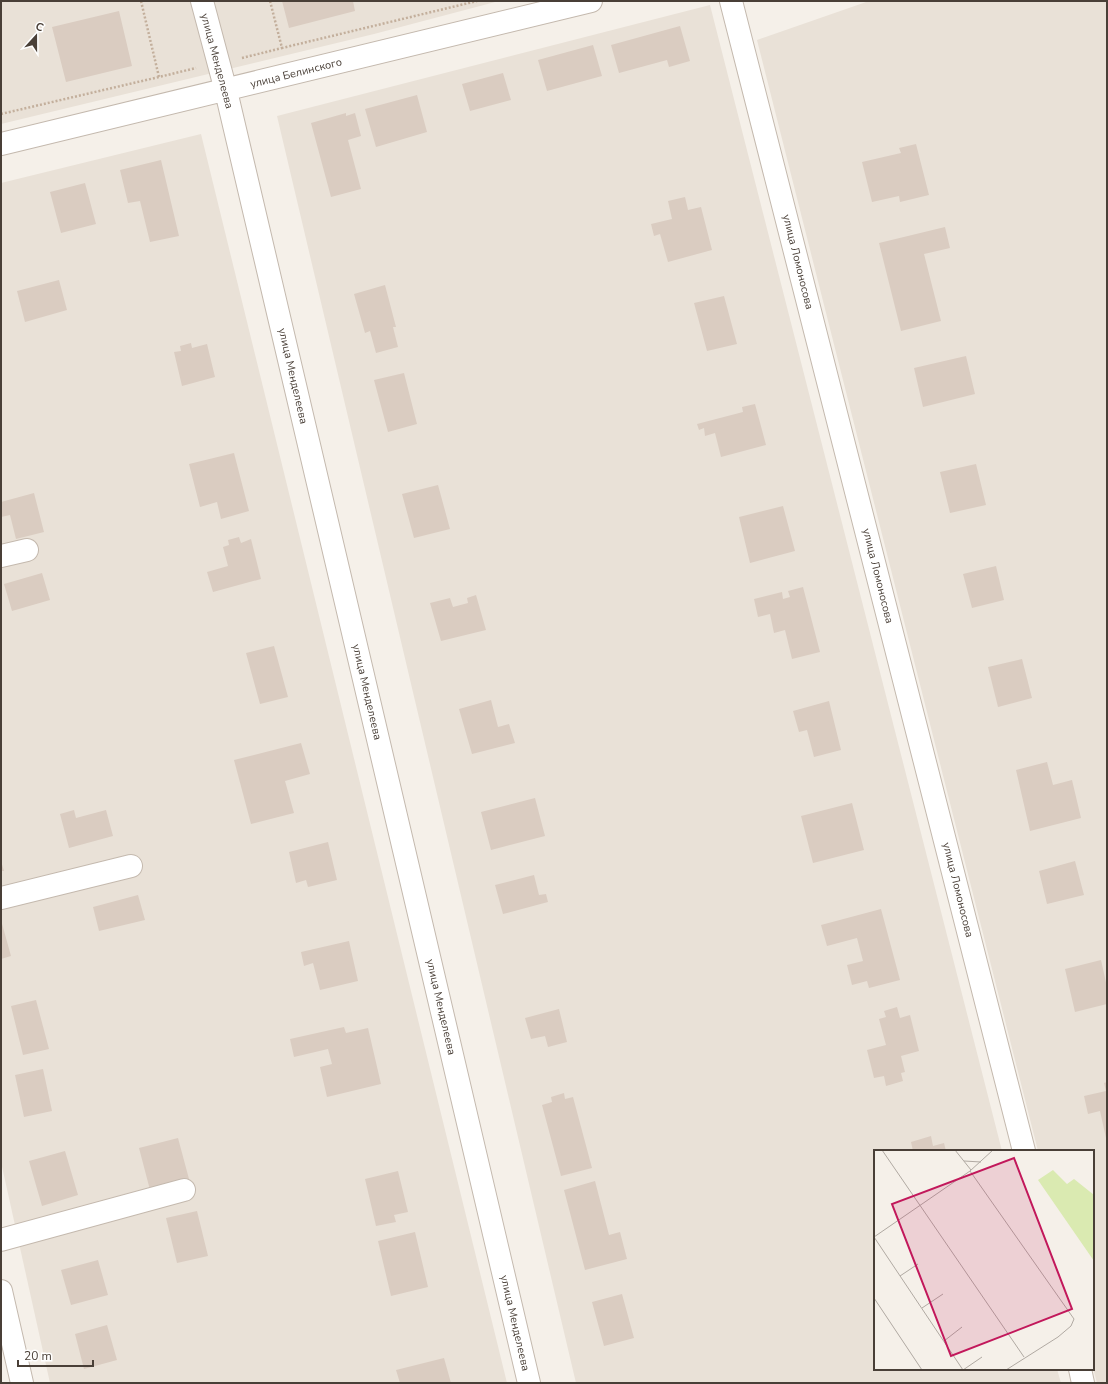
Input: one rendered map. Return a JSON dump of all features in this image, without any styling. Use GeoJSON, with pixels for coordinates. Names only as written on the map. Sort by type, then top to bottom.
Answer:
{"type":"FeatureCollection","features":[{"type":"Feature","properties":{"kind":"street","name":"улица Менделеева"},"geometry":{"type":"LineString","coordinates":[[202,1],[226,91],[529,1383]]}},
{"type":"Feature","properties":{"kind":"street","name":"улица Белинского"},"geometry":{"type":"LineString","coordinates":[[1,144],[226,91],[591,1]]}},
{"type":"Feature","properties":{"kind":"street","name":"улица Ломоносова"},"geometry":{"type":"LineString","coordinates":[[731,1],[1024,1150]]}},
{"type":"Feature","properties":{"kind":"street"},"geometry":{"type":"LineString","coordinates":[[1,556],[27,550]]}},
{"type":"Feature","properties":{"kind":"street"},"geometry":{"type":"LineString","coordinates":[[1,898],[131,866]]}},
{"type":"Feature","properties":{"kind":"street"},"geometry":{"type":"LineString","coordinates":[[1,1240],[184,1190]]}},
{"type":"Feature","properties":{"kind":"street"},"geometry":{"type":"LineString","coordinates":[[1,1291],[22,1383]]}},
{"type":"Feature","properties":{"kind":"street"},"geometry":{"type":"LineString","coordinates":[[1080,1370],[1083,1383]]}},
{"type":"Feature","properties":{"kind":"path"},"geometry":{"type":"LineString","coordinates":[[270,1],[282,48],[476,1]]}},
{"type":"Feature","properties":{"kind":"path"},"geometry":{"type":"LineString","coordinates":[[1,114],[159,77]]}},
{"type":"Feature","properties":{"kind":"shaded area"},"geometry":{"type":"Polygon","coordinates":[[[1,1],[499,1],[374,34],[1,124],[1,1]]]}},
{"type":"Feature","properties":{"kind":"shaded area"},"geometry":{"type":"Polygon","coordinates":[[[869,1],[1107,1],[1107,1383],[1097,1383],[1094,1370],[1094,1150],[1038,1150],[757,40],[869,1]]]}},
{"type":"Feature","properties":{"kind":"shaded area"},"geometry":{"type":"Polygon","coordinates":[[[710,5],[1002,1150],[874,1150],[874,1370],[1057,1370],[1061,1383],[576,1383],[277,116],[710,5]]]}},
{"type":"Feature","properties":{"kind":"shaded area"},"geometry":{"type":"Polygon","coordinates":[[[201,134],[507,1383],[50,1383],[1,1162],[1,183],[201,134]]]}},
{"type":"Feature","properties":{"kind":"building"},"geometry":{"type":"Polygon","coordinates":[[[282,1],[353,1],[355,11],[289,28],[282,1]]]}},
{"type":"Feature","properties":{"kind":"building"},"geometry":{"type":"Polygon","coordinates":[[[119,11],[132,66],[66,82],[52,27],[119,11]]]}},
{"type":"Feature","properties":{"kind":"building"},"geometry":{"type":"Polygon","coordinates":[[[680,26],[690,61],[669,67],[667,60],[619,73],[611,45],[680,26]]]}},
{"type":"Feature","properties":{"kind":"building"},"geometry":{"type":"Polygon","coordinates":[[[593,45],[602,76],[547,91],[538,60],[593,45]]]}},
{"type":"Feature","properties":{"kind":"building"},"geometry":{"type":"Polygon","coordinates":[[[503,73],[511,100],[470,111],[462,84],[503,73]]]}},
{"type":"Feature","properties":{"kind":"building"},"geometry":{"type":"Polygon","coordinates":[[[417,95],[427,132],[376,147],[365,109],[417,95]]]}},
{"type":"Feature","properties":{"kind":"building"},"geometry":{"type":"Polygon","coordinates":[[[346,113],[346,116],[355,113],[361,136],[348,140],[361,189],[331,197],[311,123],[346,113]]]}},
{"type":"Feature","properties":{"kind":"building"},"geometry":{"type":"Polygon","coordinates":[[[916,144],[929,195],[900,202],[899,196],[872,202],[862,162],[901,153],[899,148],[916,144]]]}},
{"type":"Feature","properties":{"kind":"building"},"geometry":{"type":"Polygon","coordinates":[[[161,160],[179,236],[150,242],[140,201],[128,203],[120,170],[161,160]]]}},
{"type":"Feature","properties":{"kind":"building"},"geometry":{"type":"Polygon","coordinates":[[[85,183],[96,224],[61,233],[50,192],[85,183]]]}},
{"type":"Feature","properties":{"kind":"building"},"geometry":{"type":"Polygon","coordinates":[[[685,197],[688,210],[701,207],[712,250],[668,262],[660,234],[654,236],[651,224],[672,219],[668,201],[685,197]]]}},
{"type":"Feature","properties":{"kind":"building"},"geometry":{"type":"Polygon","coordinates":[[[945,227],[950,248],[924,254],[941,321],[901,331],[879,243],[945,227]]]}},
{"type":"Feature","properties":{"kind":"building"},"geometry":{"type":"Polygon","coordinates":[[[59,280],[67,310],[25,322],[17,291],[59,280]]]}},
{"type":"Feature","properties":{"kind":"building"},"geometry":{"type":"Polygon","coordinates":[[[385,285],[396,327],[393,327],[398,347],[376,353],[370,331],[365,333],[354,294],[385,285]]]}},
{"type":"Feature","properties":{"kind":"building"},"geometry":{"type":"Polygon","coordinates":[[[724,296],[737,344],[707,351],[694,303],[724,296]]]}},
{"type":"Feature","properties":{"kind":"building"},"geometry":{"type":"Polygon","coordinates":[[[191,343],[192,348],[207,344],[215,377],[182,386],[174,352],[181,351],[180,346],[191,343]]]}},
{"type":"Feature","properties":{"kind":"building"},"geometry":{"type":"Polygon","coordinates":[[[966,356],[975,394],[923,407],[914,368],[966,356]]]}},
{"type":"Feature","properties":{"kind":"building"},"geometry":{"type":"Polygon","coordinates":[[[404,373],[417,424],[388,432],[374,380],[404,373]]]}},
{"type":"Feature","properties":{"kind":"building"},"geometry":{"type":"Polygon","coordinates":[[[755,404],[766,445],[721,457],[715,433],[705,436],[704,428],[699,430],[697,424],[743,412],[742,407],[755,404]]]}},
{"type":"Feature","properties":{"kind":"building"},"geometry":{"type":"Polygon","coordinates":[[[234,453],[249,511],[221,519],[217,502],[200,507],[189,464],[234,453]]]}},
{"type":"Feature","properties":{"kind":"building"},"geometry":{"type":"Polygon","coordinates":[[[976,464],[986,505],[950,513],[940,472],[976,464]]]}},
{"type":"Feature","properties":{"kind":"building"},"geometry":{"type":"Polygon","coordinates":[[[438,485],[450,529],[414,538],[402,494],[438,485]]]}},
{"type":"Feature","properties":{"kind":"building"},"geometry":{"type":"Polygon","coordinates":[[[34,493],[44,532],[16,539],[10,515],[1,517],[1,502],[34,493]]]}},
{"type":"Feature","properties":{"kind":"building"},"geometry":{"type":"Polygon","coordinates":[[[783,506],[795,551],[750,563],[739,517],[783,506]]]}},
{"type":"Feature","properties":{"kind":"building"},"geometry":{"type":"Polygon","coordinates":[[[239,537],[241,543],[251,539],[261,579],[213,592],[207,572],[228,566],[223,547],[229,545],[228,540],[239,537]]]}},
{"type":"Feature","properties":{"kind":"building"},"geometry":{"type":"Polygon","coordinates":[[[996,566],[1004,600],[972,608],[963,574],[996,566]]]}},
{"type":"Feature","properties":{"kind":"building"},"geometry":{"type":"Polygon","coordinates":[[[42,573],[50,600],[12,611],[4,584],[42,573]]]}},
{"type":"Feature","properties":{"kind":"building"},"geometry":{"type":"Polygon","coordinates":[[[803,587],[820,652],[792,659],[785,630],[774,633],[770,614],[758,617],[754,599],[782,592],[783,599],[790,597],[788,591],[803,587]]]}},
{"type":"Feature","properties":{"kind":"building"},"geometry":{"type":"Polygon","coordinates":[[[476,595],[486,630],[441,641],[430,603],[450,598],[453,607],[468,603],[467,598],[476,595]]]}},
{"type":"Feature","properties":{"kind":"building"},"geometry":{"type":"Polygon","coordinates":[[[274,646],[288,697],[260,704],[246,653],[274,646]]]}},
{"type":"Feature","properties":{"kind":"building"},"geometry":{"type":"Polygon","coordinates":[[[1022,659],[1032,698],[998,707],[988,667],[1022,659]]]}},
{"type":"Feature","properties":{"kind":"building"},"geometry":{"type":"Polygon","coordinates":[[[491,700],[498,727],[509,724],[515,743],[472,754],[459,709],[491,700]]]}},
{"type":"Feature","properties":{"kind":"building"},"geometry":{"type":"Polygon","coordinates":[[[829,701],[841,750],[814,757],[807,730],[799,732],[793,711],[829,701]]]}},
{"type":"Feature","properties":{"kind":"building"},"geometry":{"type":"Polygon","coordinates":[[[301,743],[310,774],[285,781],[294,813],[251,824],[234,760],[301,743]]]}},
{"type":"Feature","properties":{"kind":"building"},"geometry":{"type":"Polygon","coordinates":[[[1047,762],[1053,785],[1072,780],[1081,818],[1030,831],[1016,770],[1047,762]]]}},
{"type":"Feature","properties":{"kind":"building"},"geometry":{"type":"Polygon","coordinates":[[[535,798],[545,836],[491,850],[481,812],[535,798]]]}},
{"type":"Feature","properties":{"kind":"building"},"geometry":{"type":"Polygon","coordinates":[[[852,803],[864,850],[813,863],[801,816],[852,803]]]}},
{"type":"Feature","properties":{"kind":"building"},"geometry":{"type":"Polygon","coordinates":[[[74,810],[76,818],[106,810],[113,836],[69,848],[60,814],[74,810]]]}},
{"type":"Feature","properties":{"kind":"building"},"geometry":{"type":"Polygon","coordinates":[[[328,842],[337,880],[308,887],[306,880],[296,883],[289,852],[328,842]]]}},
{"type":"Feature","properties":{"kind":"building"},"geometry":{"type":"Polygon","coordinates":[[[1,861],[4,871],[1,871],[1,861]]]}},
{"type":"Feature","properties":{"kind":"building"},"geometry":{"type":"Polygon","coordinates":[[[1075,861],[1084,895],[1047,904],[1039,871],[1075,861]]]}},
{"type":"Feature","properties":{"kind":"building"},"geometry":{"type":"Polygon","coordinates":[[[534,875],[539,895],[546,894],[548,902],[503,914],[495,885],[534,875]]]}},
{"type":"Feature","properties":{"kind":"building"},"geometry":{"type":"Polygon","coordinates":[[[138,895],[145,920],[99,931],[93,907],[138,895]]]}},
{"type":"Feature","properties":{"kind":"building"},"geometry":{"type":"Polygon","coordinates":[[[881,909],[900,980],[869,988],[867,981],[852,985],[847,965],[863,961],[857,938],[827,946],[821,925],[881,909]]]}},
{"type":"Feature","properties":{"kind":"building"},"geometry":{"type":"Polygon","coordinates":[[[1,920],[11,956],[1,959],[1,920]]]}},
{"type":"Feature","properties":{"kind":"building"},"geometry":{"type":"Polygon","coordinates":[[[349,941],[358,981],[320,990],[313,963],[304,966],[301,952],[349,941]]]}},
{"type":"Feature","properties":{"kind":"building"},"geometry":{"type":"Polygon","coordinates":[[[1101,960],[1107,987],[1107,1004],[1075,1012],[1065,969],[1101,960]]]}},
{"type":"Feature","properties":{"kind":"building"},"geometry":{"type":"Polygon","coordinates":[[[36,1000],[49,1049],[23,1055],[11,1006],[36,1000]]]}},
{"type":"Feature","properties":{"kind":"building"},"geometry":{"type":"Polygon","coordinates":[[[897,1007],[900,1018],[910,1015],[919,1051],[901,1056],[905,1072],[901,1073],[903,1081],[886,1086],[884,1076],[874,1078],[867,1050],[886,1045],[879,1019],[886,1017],[884,1011],[897,1007]]]}},
{"type":"Feature","properties":{"kind":"building"},"geometry":{"type":"Polygon","coordinates":[[[559,1009],[567,1042],[548,1047],[545,1036],[531,1039],[525,1018],[559,1009]]]}},
{"type":"Feature","properties":{"kind":"building"},"geometry":{"type":"Polygon","coordinates":[[[344,1027],[346,1033],[368,1028],[381,1084],[327,1097],[320,1067],[332,1064],[328,1049],[294,1057],[290,1039],[344,1027]]]}},
{"type":"Feature","properties":{"kind":"building"},"geometry":{"type":"Polygon","coordinates":[[[43,1069],[52,1111],[24,1117],[15,1075],[43,1069]]]}},
{"type":"Feature","properties":{"kind":"building"},"geometry":{"type":"Polygon","coordinates":[[[1107,1082],[1106,1138],[1100,1111],[1088,1114],[1084,1096],[1106,1091],[1104,1083],[1107,1082]]]}},
{"type":"Feature","properties":{"kind":"building"},"geometry":{"type":"Polygon","coordinates":[[[564,1093],[565,1099],[573,1097],[592,1168],[561,1176],[542,1105],[552,1102],[551,1097],[564,1093]]]}},
{"type":"Feature","properties":{"kind":"building"},"geometry":{"type":"Polygon","coordinates":[[[931,1136],[933,1146],[944,1143],[946,1150],[913,1150],[911,1142],[931,1136]]]}},
{"type":"Feature","properties":{"kind":"building"},"geometry":{"type":"Polygon","coordinates":[[[178,1138],[189,1179],[150,1190],[139,1148],[178,1138]]]}},
{"type":"Feature","properties":{"kind":"building"},"geometry":{"type":"Polygon","coordinates":[[[65,1151],[78,1195],[42,1206],[29,1161],[65,1151]]]}},
{"type":"Feature","properties":{"kind":"building"},"geometry":{"type":"Polygon","coordinates":[[[398,1171],[408,1212],[394,1215],[396,1222],[376,1226],[365,1179],[398,1171]]]}},
{"type":"Feature","properties":{"kind":"building"},"geometry":{"type":"Polygon","coordinates":[[[595,1181],[609,1235],[620,1232],[627,1259],[585,1270],[564,1190],[595,1181]]]}},
{"type":"Feature","properties":{"kind":"building"},"geometry":{"type":"Polygon","coordinates":[[[197,1211],[208,1256],[177,1263],[166,1218],[197,1211]]]}},
{"type":"Feature","properties":{"kind":"building"},"geometry":{"type":"Polygon","coordinates":[[[415,1232],[428,1287],[391,1296],[378,1241],[415,1232]]]}},
{"type":"Feature","properties":{"kind":"building"},"geometry":{"type":"Polygon","coordinates":[[[98,1260],[108,1295],[71,1305],[61,1270],[98,1260]]]}},
{"type":"Feature","properties":{"kind":"building"},"geometry":{"type":"Polygon","coordinates":[[[622,1294],[634,1338],[604,1346],[592,1302],[622,1294]]]}},
{"type":"Feature","properties":{"kind":"building"},"geometry":{"type":"Polygon","coordinates":[[[107,1325],[117,1360],[84,1369],[75,1334],[107,1325]]]}},
{"type":"Feature","properties":{"kind":"building"},"geometry":{"type":"Polygon","coordinates":[[[444,1358],[451,1383],[400,1383],[396,1370],[444,1358]]]}}]}
